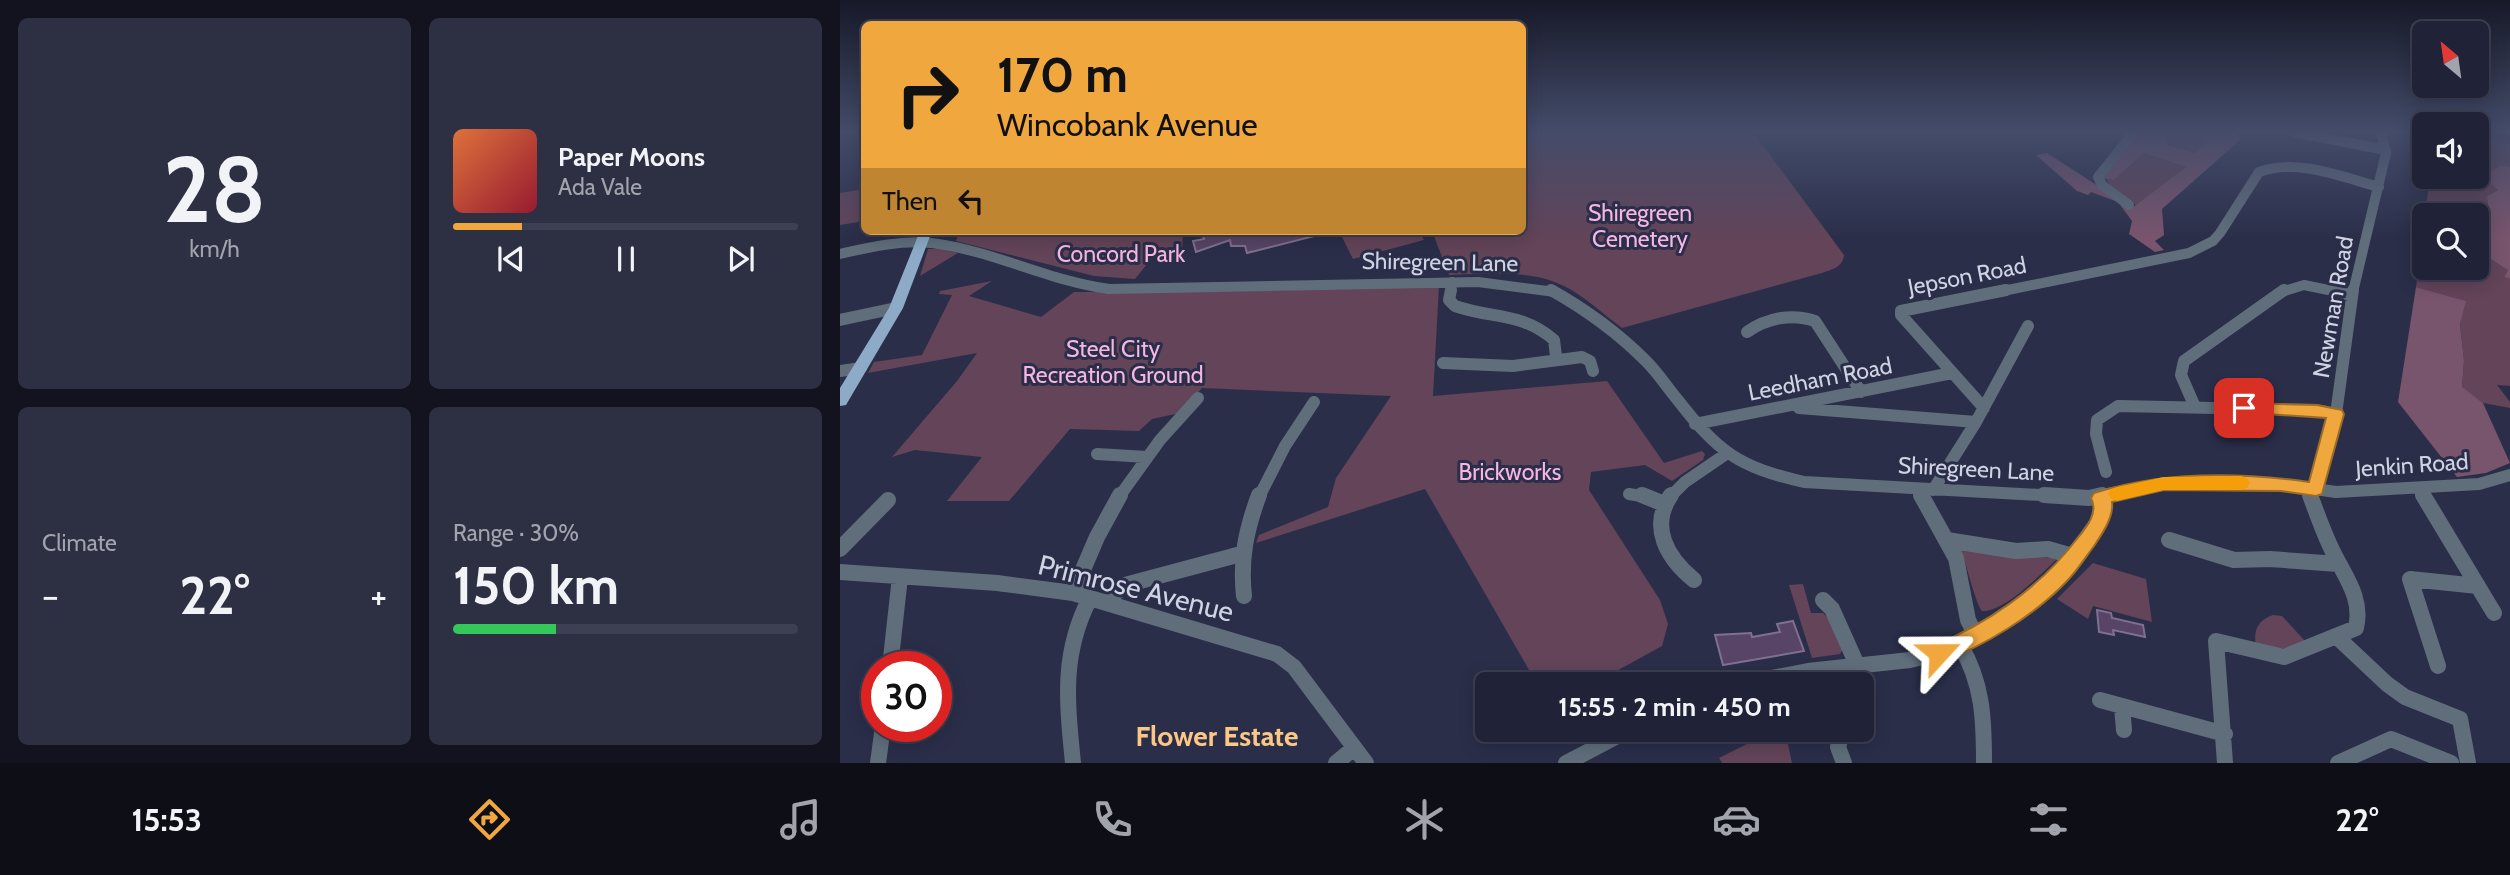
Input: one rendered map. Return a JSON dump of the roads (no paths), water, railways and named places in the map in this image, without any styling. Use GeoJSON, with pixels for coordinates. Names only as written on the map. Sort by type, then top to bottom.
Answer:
{"type":"FeatureCollection","features":[{"type":"Feature","properties":{"kind":"main road"},"geometry":{"type":"LineString","coordinates":[[840,401],[895,308],[923,237]]}},
{"type":"Feature","properties":{"kind":"street"},"geometry":{"type":"LineString","coordinates":[[2107,168],[2098,180],[2129,205]]}},
{"type":"Feature","properties":{"kind":"street","name":"Jepson Road"},"geometry":{"type":"LineString","coordinates":[[1983,408],[1901,315],[1901,311],[2168,259],[2201,248],[2213,241],[2255,177],[2264,169],[2271,168]]}},
{"type":"Feature","properties":{"kind":"street","name":"Jepson Road"},"geometry":{"type":"LineString","coordinates":[[2296,168],[2379,187]]}},
{"type":"Feature","properties":{"kind":"street","name":"Newman Road"},"geometry":{"type":"LineString","coordinates":[[2311,488],[2336,414],[2353,296],[2383,168]]}},
{"type":"Feature","properties":{"kind":"street","name":"Shiregreen Lane"},"geometry":{"type":"LineString","coordinates":[[840,254],[923,237],[1073,284],[1094,288],[1452,282],[1538,287],[1567,296],[1620,337],[1647,362],[1695,424],[1726,454],[1750,467],[1782,478],[1917,489],[2100,498]]}},
{"type":"Feature","properties":{"kind":"street"},"geometry":{"type":"LineString","coordinates":[[1452,282],[1449,300],[1454,307],[1466,311],[1500,313],[1531,322],[1554,340],[1556,356],[1553,360]]}},
{"type":"Feature","properties":{"kind":"street"},"geometry":{"type":"LineString","coordinates":[[2195,407],[2181,375],[2184,361],[2274,295],[2288,286],[2301,284],[2353,296]]}},
{"type":"Feature","properties":{"kind":"street"},"geometry":{"type":"LineString","coordinates":[[840,320],[895,308]]}},
{"type":"Feature","properties":{"kind":"street"},"geometry":{"type":"LineString","coordinates":[[1747,332],[1758,326],[1793,317],[1815,321],[1861,392]]}},
{"type":"Feature","properties":{"kind":"street"},"geometry":{"type":"LineString","coordinates":[[1933,490],[1976,422],[2028,326]]}},
{"type":"Feature","properties":{"kind":"street"},"geometry":{"type":"LineString","coordinates":[[1443,363],[1513,366],[1582,357],[1590,361],[1593,370]]}},
{"type":"Feature","properties":{"kind":"street"},"geometry":{"type":"LineString","coordinates":[[840,371],[861,368]]}},
{"type":"Feature","properties":{"kind":"street","name":"Leedham Road"},"geometry":{"type":"LineString","coordinates":[[1695,424],[1952,373]]}},
{"type":"Feature","properties":{"kind":"street"},"geometry":{"type":"LineString","coordinates":[[1073,593],[1105,520],[1172,424],[1198,398]]}},
{"type":"Feature","properties":{"kind":"street"},"geometry":{"type":"LineString","coordinates":[[1244,596],[1241,554],[1258,499],[1285,447],[1314,402]]}},
{"type":"Feature","properties":{"kind":"street"},"geometry":{"type":"LineString","coordinates":[[1792,405],[1801,409],[1976,422]]}},
{"type":"Feature","properties":{"kind":"street"},"geometry":{"type":"LineString","coordinates":[[2106,472],[2096,434],[2097,420],[2102,414],[2118,406],[2317,410],[2336,414]]}},
{"type":"Feature","properties":{"kind":"street"},"geometry":{"type":"LineString","coordinates":[[1097,454],[1147,457]]}},
{"type":"Feature","properties":{"kind":"street"},"geometry":{"type":"LineString","coordinates":[[1694,580],[1685,573],[1660,538],[1659,522],[1664,504],[1683,482],[1726,454]]}},
{"type":"Feature","properties":{"kind":"street","name":"Jenkin Road"},"geometry":{"type":"LineString","coordinates":[[2100,498],[2164,483],[2280,484],[2336,492],[2479,484],[2510,475]]}},
{"type":"Feature","properties":{"kind":"street"},"geometry":{"type":"LineString","coordinates":[[2225,763],[2225,734],[2216,641],[2284,657],[2356,628],[2359,620],[2352,585],[2338,564],[2318,517],[2311,488]]}},
{"type":"Feature","properties":{"kind":"street"},"geometry":{"type":"LineString","coordinates":[[2419,488],[2494,613]]}},
{"type":"Feature","properties":{"kind":"street"},"geometry":{"type":"LineString","coordinates":[[1917,489],[1956,558],[1969,620],[1968,640],[1980,680],[1984,724],[1983,763]]}},
{"type":"Feature","properties":{"kind":"street"},"geometry":{"type":"LineString","coordinates":[[1629,494],[1642,495],[1664,504]]}},
{"type":"Feature","properties":{"kind":"street"},"geometry":{"type":"LineString","coordinates":[[1798,672],[1921,658],[1968,640],[2042,592],[2077,557],[2103,512],[2104,504],[2100,498]]}},
{"type":"Feature","properties":{"kind":"street"},"geometry":{"type":"LineString","coordinates":[[840,549],[888,500]]}},
{"type":"Feature","properties":{"kind":"street"},"geometry":{"type":"LineString","coordinates":[[1947,540],[2016,551],[2048,549],[2077,557]]}},
{"type":"Feature","properties":{"kind":"street"},"geometry":{"type":"LineString","coordinates":[[2169,540],[2234,560],[2270,559],[2338,564]]}},
{"type":"Feature","properties":{"kind":"street"},"geometry":{"type":"LineString","coordinates":[[1073,763],[1068,716],[1068,654],[1072,634],[1098,600],[1125,585],[1241,554]]}},
{"type":"Feature","properties":{"kind":"street","name":"Primrose Avenue"},"geometry":{"type":"LineString","coordinates":[[840,572],[997,583],[1073,593],[1278,654],[1294,667],[1366,763]]}},
{"type":"Feature","properties":{"kind":"street"},"geometry":{"type":"LineString","coordinates":[[892,651],[900,576]]}},
{"type":"Feature","properties":{"kind":"street"},"geometry":{"type":"LineString","coordinates":[[2438,666],[2410,579],[2477,586]]}},
{"type":"Feature","properties":{"kind":"street"},"geometry":{"type":"LineString","coordinates":[[1822,600],[1832,609],[1858,667]]}},
{"type":"Feature","properties":{"kind":"street"},"geometry":{"type":"LineString","coordinates":[[2337,637],[2387,684],[2405,697],[2460,719],[2468,763]]}},
{"type":"Feature","properties":{"kind":"street"},"geometry":{"type":"LineString","coordinates":[[2101,700],[2225,734]]}},
{"type":"Feature","properties":{"kind":"street"},"geometry":{"type":"LineString","coordinates":[[2122,706],[2124,730]]}},
{"type":"Feature","properties":{"kind":"street"},"geometry":{"type":"LineString","coordinates":[[2338,763],[2391,739],[2451,763]]}},
{"type":"Feature","properties":{"kind":"street"},"geometry":{"type":"LineString","coordinates":[[878,763],[881,742]]}},
{"type":"Feature","properties":{"kind":"street"},"geometry":{"type":"LineString","coordinates":[[1566,763],[1606,742]]}},
{"type":"Feature","properties":{"kind":"street"},"geometry":{"type":"LineString","coordinates":[[1839,742],[1838,747],[1844,763]]}},
{"type":"Feature","properties":{"kind":"street"},"geometry":{"type":"LineString","coordinates":[[1336,763],[1354,748]]}},
{"type":"Feature","properties":{"kind":"district","name":"Flower Estate"},"geometry":{"type":"Point","coordinates":[1217,736]}},
{"type":"Feature","properties":{"kind":"park label","name":"Shiregreen Cemetery"},"geometry":{"type":"Point","coordinates":[1640,226]}},
{"type":"Feature","properties":{"kind":"park label","name":"Concord Park"},"geometry":{"type":"Point","coordinates":[1121,254]}},
{"type":"Feature","properties":{"kind":"park label","name":"Steel City Recreation Ground"},"geometry":{"type":"Point","coordinates":[1113,362]}},
{"type":"Feature","properties":{"kind":"park label","name":"Brickworks"},"geometry":{"type":"Point","coordinates":[1510,472]}}]}
